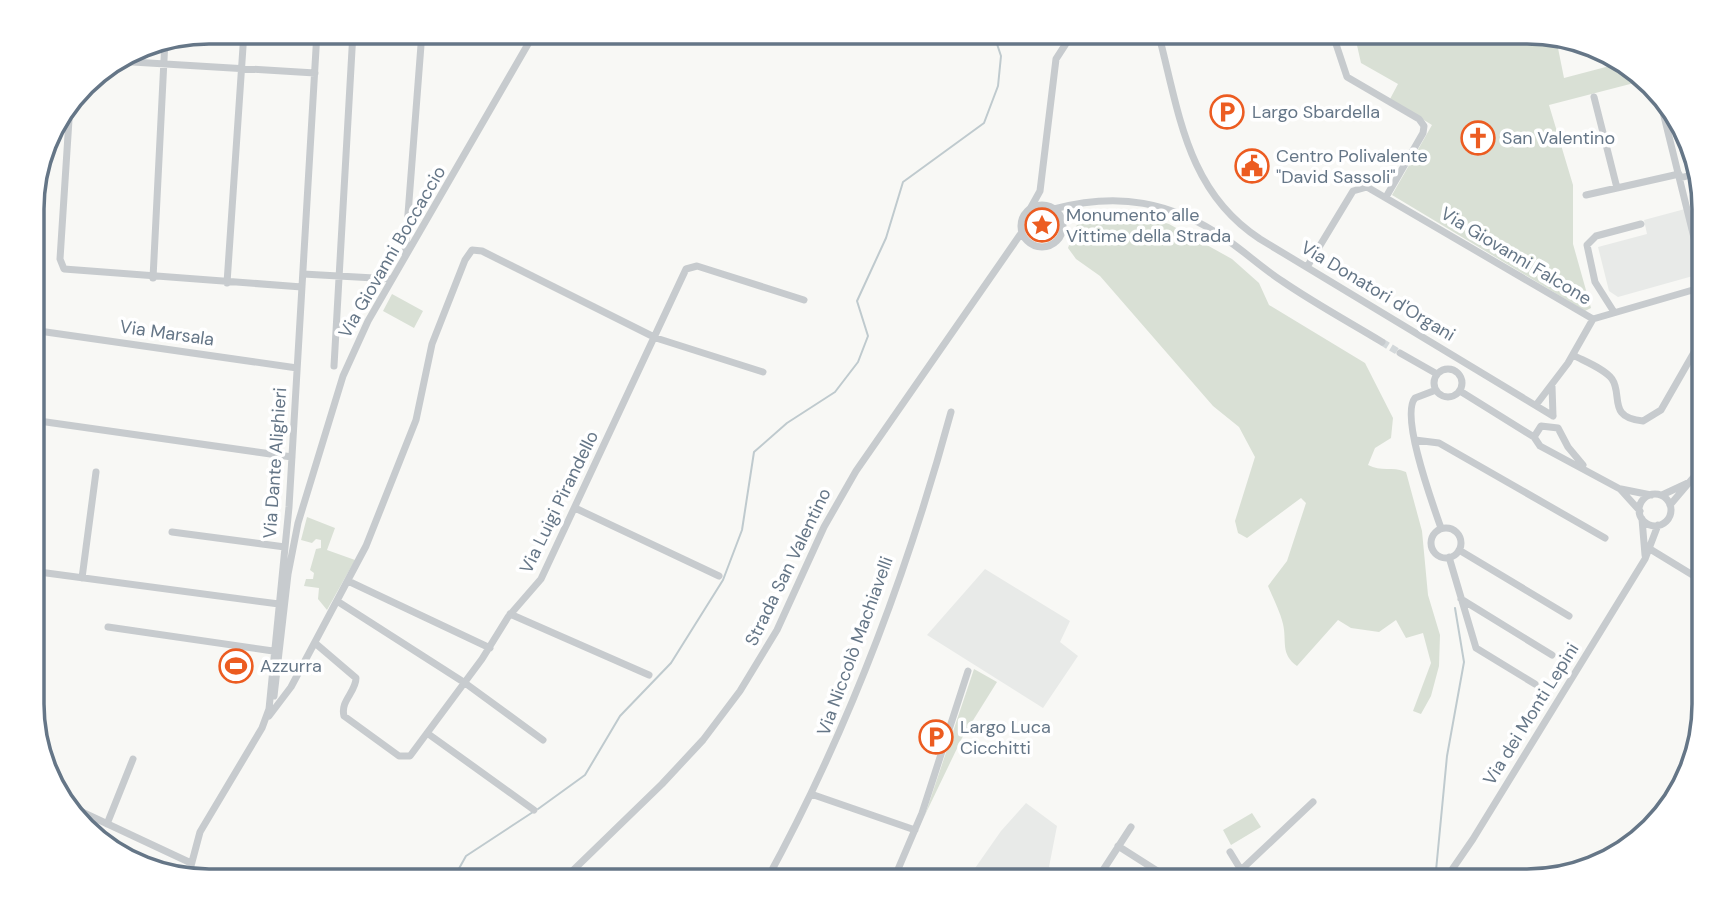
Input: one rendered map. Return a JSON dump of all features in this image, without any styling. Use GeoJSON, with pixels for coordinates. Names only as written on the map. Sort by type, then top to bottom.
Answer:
{"type":"FeatureCollection","features":[{"type":"Feature","properties":{"kind":"street"},"geometry":{"type":"LineString","coordinates":[[227,283],[243,44]]}},
{"type":"Feature","properties":{"kind":"street","name":"Via Dante Alighieri"},"geometry":{"type":"LineString","coordinates":[[190,868],[200,832],[266,719],[269,706],[292,457],[316,44]]}},
{"type":"Feature","properties":{"kind":"street"},"geometry":{"type":"LineString","coordinates":[[334,366],[352,44]]}},
{"type":"Feature","properties":{"kind":"street"},"geometry":{"type":"LineString","coordinates":[[404,257],[421,44]]}},
{"type":"Feature","properties":{"kind":"street","name":"Via Giovanni Boccaccio"},"geometry":{"type":"LineString","coordinates":[[269,706],[276,687],[289,565],[300,516],[346,368],[404,257],[528,44]]}},
{"type":"Feature","properties":{"kind":"street"},"geometry":{"type":"LineString","coordinates":[[1030,243],[1022,232],[1022,220],[1040,191],[1056,59],[1066,44]]}},
{"type":"Feature","properties":{"kind":"street","name":"Via Donatori d'Organi"},"geometry":{"type":"LineString","coordinates":[[1162,44],[1188,144],[1211,195],[1251,234],[1553,416]]}},
{"type":"Feature","properties":{"kind":"street"},"geometry":{"type":"LineString","coordinates":[[1336,44],[1347,77],[1419,119],[1424,126],[1423,134],[1386,197]]}},
{"type":"Feature","properties":{"kind":"street"},"geometry":{"type":"LineString","coordinates":[[153,278],[165,51]]}},
{"type":"Feature","properties":{"kind":"street"},"geometry":{"type":"LineString","coordinates":[[134,62],[315,73]]}},
{"type":"Feature","properties":{"kind":"street"},"geometry":{"type":"LineString","coordinates":[[1594,97],[1617,188]]}},
{"type":"Feature","properties":{"kind":"street"},"geometry":{"type":"LineString","coordinates":[[1664,118],[1692,229]]}},
{"type":"Feature","properties":{"kind":"street"},"geometry":{"type":"LineString","coordinates":[[69,122],[60,259],[63,268],[71,272],[302,287]]}},
{"type":"Feature","properties":{"kind":"street"},"geometry":{"type":"LineString","coordinates":[[1586,195],[1689,174]]}},
{"type":"Feature","properties":{"kind":"street","name":"Via Giovanni Falcone"},"geometry":{"type":"LineString","coordinates":[[1307,267],[1353,191],[1367,187],[1593,319]]}},
{"type":"Feature","properties":{"kind":"street"},"geometry":{"type":"LineString","coordinates":[[1040,191],[1045,206]]}},
{"type":"Feature","properties":{"kind":"street"},"geometry":{"type":"LineString","coordinates":[[1054,209],[1119,199],[1157,206],[1187,218],[1219,234],[1282,281],[1382,342]]}},
{"type":"Feature","properties":{"kind":"street"},"geometry":{"type":"LineString","coordinates":[[1016,244],[1030,243],[1042,247],[1054,243],[1062,232],[1062,219],[1073,204]]}},
{"type":"Feature","properties":{"kind":"street"},"geometry":{"type":"LineString","coordinates":[[1030,209],[1045,206],[1054,209],[1062,219]]}},
{"type":"Feature","properties":{"kind":"street"},"geometry":{"type":"LineString","coordinates":[[1614,312],[1595,282],[1587,245],[1596,236],[1641,223]]}},
{"type":"Feature","properties":{"kind":"street","name":"Strada San Valentino"},"geometry":{"type":"LineString","coordinates":[[574,869],[703,740],[740,691],[774,636],[824,527],[856,471],[1022,232]]}},
{"type":"Feature","properties":{"kind":"street"},"geometry":{"type":"LineString","coordinates":[[266,719],[291,687],[366,546],[423,401],[432,344],[465,260],[472,250],[480,250],[656,338],[763,372]]}},
{"type":"Feature","properties":{"kind":"street","name":"Via Luigi Pirandello"},"geometry":{"type":"LineString","coordinates":[[315,643],[356,678],[355,686],[343,708],[345,718],[403,757],[410,755],[490,648],[510,614],[541,579],[686,270],[691,266],[804,300]]}},
{"type":"Feature","properties":{"kind":"street"},"geometry":{"type":"LineString","coordinates":[[303,274],[392,279]]}},
{"type":"Feature","properties":{"kind":"street"},"geometry":{"type":"LineString","coordinates":[[1534,437],[1541,426],[1536,405],[1573,355],[1593,319],[1692,290]]}},
{"type":"Feature","properties":{"kind":"street","name":"Via Marsala"},"geometry":{"type":"LineString","coordinates":[[44,332],[297,368]]}},
{"type":"Feature","properties":{"kind":"street"},"geometry":{"type":"LineString","coordinates":[[1400,353],[1437,374]]}},
{"type":"Feature","properties":{"kind":"street"},"geometry":{"type":"LineString","coordinates":[[1573,355],[1612,379],[1616,403],[1627,415],[1643,421],[1659,412],[1692,356]]}},
{"type":"Feature","properties":{"kind":"street"},"geometry":{"type":"LineString","coordinates":[[1445,369],[1458,373],[1462,382],[1460,391],[1449,397],[1436,390],[1434,383],[1437,374],[1445,369]]}},
{"type":"Feature","properties":{"kind":"street"},"geometry":{"type":"LineString","coordinates":[[1552,386],[1553,416],[1560,433],[1590,471]]}},
{"type":"Feature","properties":{"kind":"street"},"geometry":{"type":"LineString","coordinates":[[1436,390],[1418,396],[1411,402],[1415,440],[1441,528]]}},
{"type":"Feature","properties":{"kind":"street"},"geometry":{"type":"LineString","coordinates":[[1460,391],[1534,437],[1540,446],[1620,489],[1649,524],[1658,525]]}},
{"type":"Feature","properties":{"kind":"street","name":"Via Niccolò Machiavelli"},"geometry":{"type":"LineString","coordinates":[[772,869],[836,744],[883,622],[934,474],[951,412]]}},
{"type":"Feature","properties":{"kind":"street"},"geometry":{"type":"LineString","coordinates":[[44,422],[292,457]]}},
{"type":"Feature","properties":{"kind":"street"},"geometry":{"type":"LineString","coordinates":[[1541,426],[1560,433]]}},
{"type":"Feature","properties":{"kind":"street"},"geometry":{"type":"LineString","coordinates":[[1549,451],[1558,445],[1560,433]]}},
{"type":"Feature","properties":{"kind":"street"},"geometry":{"type":"LineString","coordinates":[[1415,440],[1439,443],[1605,538]]}},
{"type":"Feature","properties":{"kind":"street"},"geometry":{"type":"LineString","coordinates":[[82,578],[96,472]]}},
{"type":"Feature","properties":{"kind":"street","name":"Via dei Monti Lepini"},"geometry":{"type":"LineString","coordinates":[[1620,489],[1662,495],[1692,479]]}},
{"type":"Feature","properties":{"kind":"street","name":"Via dei Monti Lepini"},"geometry":{"type":"LineString","coordinates":[[1452,869],[1645,559],[1658,525],[1670,516],[1670,505],[1692,481]]}},
{"type":"Feature","properties":{"kind":"street"},"geometry":{"type":"LineString","coordinates":[[1645,559],[1642,501],[1651,495]]}},
{"type":"Feature","properties":{"kind":"street"},"geometry":{"type":"LineString","coordinates":[[1662,495],[1670,505]]}},
{"type":"Feature","properties":{"kind":"street"},"geometry":{"type":"LineString","coordinates":[[575,508],[719,576]]}},
{"type":"Feature","properties":{"kind":"street"},"geometry":{"type":"LineString","coordinates":[[1441,528],[1452,529],[1459,535],[1459,550],[1449,557],[1437,555],[1431,547],[1433,535],[1441,528]]}},
{"type":"Feature","properties":{"kind":"street"},"geometry":{"type":"LineString","coordinates":[[172,532],[285,547]]}},
{"type":"Feature","properties":{"kind":"street"},"geometry":{"type":"LineString","coordinates":[[1650,548],[1692,574]]}},
{"type":"Feature","properties":{"kind":"street"},"geometry":{"type":"LineString","coordinates":[[1459,550],[1569,616]]}},
{"type":"Feature","properties":{"kind":"street"},"geometry":{"type":"LineString","coordinates":[[1449,557],[1476,648],[1535,684]]}},
{"type":"Feature","properties":{"kind":"street"},"geometry":{"type":"LineString","coordinates":[[44,573],[279,604]]}},
{"type":"Feature","properties":{"kind":"street"},"geometry":{"type":"LineString","coordinates":[[348,581],[490,648]]}},
{"type":"Feature","properties":{"kind":"street"},"geometry":{"type":"LineString","coordinates":[[1461,599],[1552,655]]}},
{"type":"Feature","properties":{"kind":"street"},"geometry":{"type":"LineString","coordinates":[[337,601],[464,683],[543,740]]}},
{"type":"Feature","properties":{"kind":"street"},"geometry":{"type":"LineString","coordinates":[[510,614],[649,675]]}},
{"type":"Feature","properties":{"kind":"street"},"geometry":{"type":"LineString","coordinates":[[108,627],[273,651]]}},
{"type":"Feature","properties":{"kind":"street"},"geometry":{"type":"LineString","coordinates":[[898,869],[915,830],[968,671]]}},
{"type":"Feature","properties":{"kind":"street"},"geometry":{"type":"LineString","coordinates":[[428,733],[534,810]]}},
{"type":"Feature","properties":{"kind":"street"},"geometry":{"type":"LineString","coordinates":[[107,824],[133,760]]}},
{"type":"Feature","properties":{"kind":"street"},"geometry":{"type":"LineString","coordinates":[[811,794],[915,830]]}},
{"type":"Feature","properties":{"kind":"street"},"geometry":{"type":"LineString","coordinates":[[1242,869],[1313,802]]}},
{"type":"Feature","properties":{"kind":"street"},"geometry":{"type":"LineString","coordinates":[[86,814],[191,863]]}},
{"type":"Feature","properties":{"kind":"street"},"geometry":{"type":"LineString","coordinates":[[1104,869],[1131,827]]}},
{"type":"Feature","properties":{"kind":"street"},"geometry":{"type":"LineString","coordinates":[[1118,846],[1154,869]]}},
{"type":"Feature","properties":{"kind":"street"},"geometry":{"type":"LineString","coordinates":[[1230,852],[1240,869]]}},
{"type":"Feature","properties":{"kind":"shaded area"},"geometry":{"type":"Polygon","coordinates":[[[1357,44],[1538,44],[1558,47],[1564,78],[1609,66],[1634,83],[1549,105],[1573,185],[1573,244],[1591,308],[1585,311],[1392,195],[1432,125],[1390,99],[1398,84],[1361,63],[1357,44]]]}},
{"type":"Feature","properties":{"kind":"shaded area"},"geometry":{"type":"Polygon","coordinates":[[[1042,208],[1054,213],[1059,225],[1054,237],[1042,242],[1030,237],[1025,225],[1030,213],[1042,208]]]}},
{"type":"Feature","properties":{"kind":"shaded area"},"geometry":{"type":"Polygon","coordinates":[[[1685,209],[1692,239],[1692,276],[1618,297],[1609,291],[1598,247],[1647,234],[1644,220],[1685,209]]]}},
{"type":"Feature","properties":{"kind":"shaded area"},"geometry":{"type":"Polygon","coordinates":[[[1096,210],[1121,210],[1169,224],[1232,259],[1259,283],[1269,305],[1365,363],[1393,418],[1391,438],[1375,448],[1368,465],[1406,472],[1422,531],[1428,595],[1440,635],[1439,666],[1431,696],[1421,714],[1413,711],[1431,663],[1423,633],[1406,638],[1396,620],[1379,632],[1351,628],[1338,620],[1297,666],[1288,657],[1282,619],[1268,586],[1287,561],[1306,503],[1301,498],[1247,538],[1238,533],[1235,521],[1255,457],[1239,427],[1213,406],[1100,276],[1076,259],[1068,248],[1076,226],[1096,210]]]}},
{"type":"Feature","properties":{"kind":"shaded area"},"geometry":{"type":"Polygon","coordinates":[[[392,294],[423,311],[414,328],[383,311],[392,294]]]}},
{"type":"Feature","properties":{"kind":"shaded area"},"geometry":{"type":"Polygon","coordinates":[[[307,517],[335,528],[327,550],[355,560],[327,610],[318,599],[319,588],[304,586],[306,579],[313,579],[314,573],[310,570],[316,549],[321,548],[321,540],[316,539],[312,543],[301,540],[307,517]]]}},
{"type":"Feature","properties":{"kind":"shaded area"},"geometry":{"type":"Polygon","coordinates":[[[985,569],[1070,621],[1060,642],[1078,656],[1043,708],[927,635],[985,569]]]}},
{"type":"Feature","properties":{"kind":"shaded area"},"geometry":{"type":"Polygon","coordinates":[[[974,669],[997,682],[962,738],[925,815],[974,669]]]}},
{"type":"Feature","properties":{"kind":"shaded area"},"geometry":{"type":"Polygon","coordinates":[[[1026,803],[1057,826],[1049,867],[1051,869],[974,869],[1001,831],[1026,803]]]}},
{"type":"Feature","properties":{"kind":"shaded area"},"geometry":{"type":"Polygon","coordinates":[[[1252,813],[1261,827],[1231,845],[1223,830],[1252,813]]]}},
{"type":"Feature","properties":{"kind":"waterway"},"geometry":{"type":"LineString","coordinates":[[538,809],[585,775],[620,716],[671,663],[723,580],[742,530],[754,452],[787,423],[835,392],[858,362],[868,336],[857,301],[886,238],[903,182],[984,123],[998,86],[1001,56],[997,44]]}},
{"type":"Feature","properties":{"kind":"waterway"},"geometry":{"type":"LineString","coordinates":[[1436,869],[1447,756],[1464,662],[1455,608]]}},
{"type":"Feature","properties":{"kind":"waterway"},"geometry":{"type":"LineString","coordinates":[[459,869],[466,856],[533,812]]}},
{"type":"Feature","properties":{"kind":"tunnel"},"geometry":{"type":"LineString","coordinates":[[1382,342],[1400,353]]}},
{"type":"Feature","properties":{"kind":"place","name":"Largo Sbardella"},"geometry":{"type":"Point","coordinates":[1227,112]}},
{"type":"Feature","properties":{"kind":"place","name":"San Valentino"},"geometry":{"type":"Point","coordinates":[1478,138]}},
{"type":"Feature","properties":{"kind":"place","name":"Centro Polivalente \"David Sassoli\""},"geometry":{"type":"Point","coordinates":[1252,166]}},
{"type":"Feature","properties":{"kind":"place","name":"Monumento alle Vittime della Strada"},"geometry":{"type":"Point","coordinates":[1042,225]}},
{"type":"Feature","properties":{"kind":"place","name":"Azzurra"},"geometry":{"type":"Point","coordinates":[236,666]}},
{"type":"Feature","properties":{"kind":"place","name":"Largo Luca Cicchitti"},"geometry":{"type":"Point","coordinates":[936,737]}}]}
